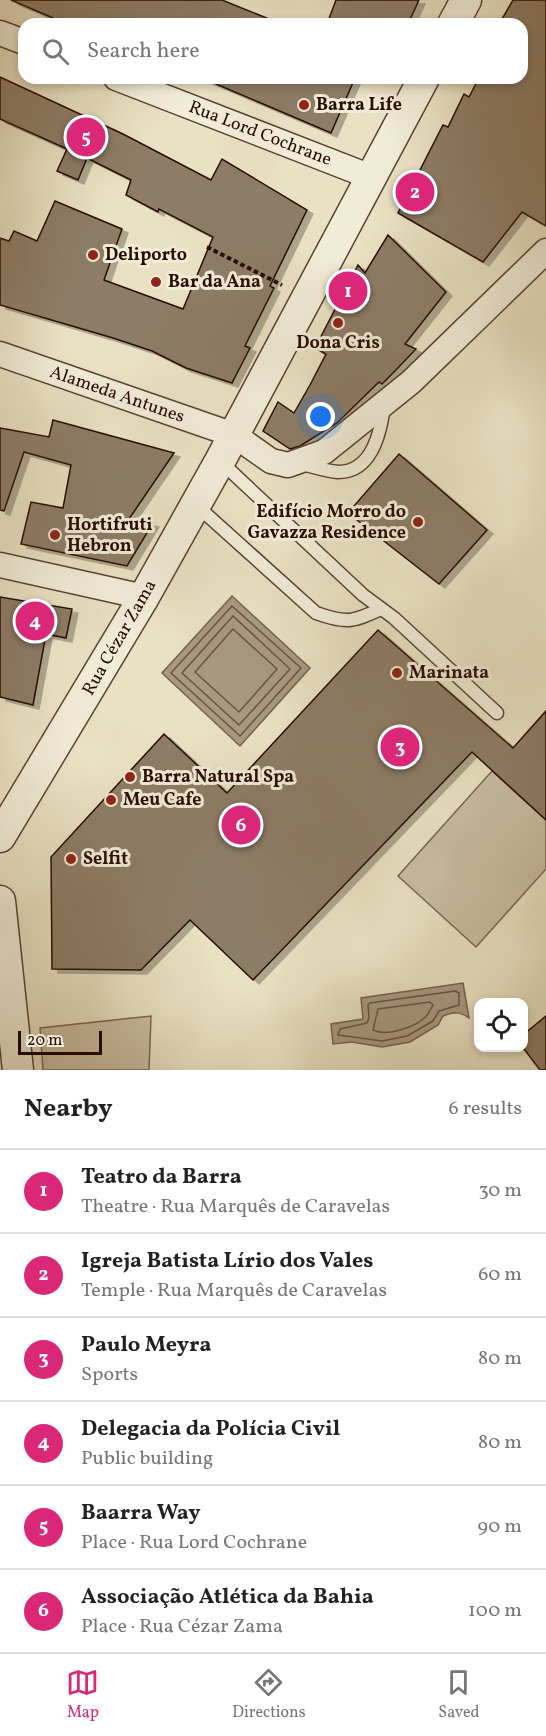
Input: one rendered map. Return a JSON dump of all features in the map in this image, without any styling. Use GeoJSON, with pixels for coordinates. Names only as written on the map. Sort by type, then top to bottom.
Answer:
{"type":"FeatureCollection","features":[{"type":"Feature","properties":{"kind":"street"},"geometry":{"type":"LineString","coordinates":[[456,18],[466,0]]}},
{"type":"Feature","properties":{"kind":"street"},"geometry":{"type":"LineString","coordinates":[[0,33],[18,40]]}},
{"type":"Feature","properties":{"kind":"street","name":"Rua Lord Cochrane"},"geometry":{"type":"LineString","coordinates":[[131,84],[371,177]]}},
{"type":"Feature","properties":{"kind":"street","name":"Rua Cézar Zama"},"geometry":{"type":"LineString","coordinates":[[0,837],[144,597],[196,505],[421,84]]}},
{"type":"Feature","properties":{"kind":"street"},"geometry":{"type":"LineString","coordinates":[[298,462],[324,452],[411,382],[546,251]]}},
{"type":"Feature","properties":{"kind":"street","name":"Alameda Antunes"},"geometry":{"type":"LineString","coordinates":[[0,354],[234,435],[271,461],[288,465],[298,462]]}},
{"type":"Feature","properties":{"kind":"street"},"geometry":{"type":"LineString","coordinates":[[0,565],[144,597]]}},
{"type":"Feature","properties":{"kind":"street"},"geometry":{"type":"LineString","coordinates":[[0,901],[18,1070]]}},
{"type":"Feature","properties":{"kind":"lane"},"geometry":{"type":"LineString","coordinates":[[298,462],[340,472],[352,469],[364,461],[377,443],[384,404]]}},
{"type":"Feature","properties":{"kind":"lane"},"geometry":{"type":"LineString","coordinates":[[220,461],[363,595],[498,713]]}},
{"type":"Feature","properties":{"kind":"lane"},"geometry":{"type":"LineString","coordinates":[[196,505],[316,613],[336,620],[356,621],[381,609]]}},
{"type":"Feature","properties":{"kind":"path"},"geometry":{"type":"LineString","coordinates":[[207,247],[307,298]]}},
{"type":"Feature","properties":{"kind":"shaded area"},"geometry":{"type":"Polygon","coordinates":[[[492,771],[546,820],[546,869],[476,947],[398,876],[492,771]]]}},
{"type":"Feature","properties":{"kind":"shaded area"},"geometry":{"type":"Polygon","coordinates":[[[151,1016],[149,1070],[43,1070],[40,1028],[151,1016]]]}},
{"type":"Feature","properties":{"kind":"water"},"geometry":{"type":"Polygon","coordinates":[[[232,596],[310,668],[240,746],[162,673],[232,596]]]}},
{"type":"Feature","properties":{"kind":"water"},"geometry":{"type":"Polygon","coordinates":[[[463,983],[469,1018],[456,1013],[443,1016],[438,1025],[410,1042],[382,1047],[352,1042],[333,1044],[331,1024],[363,1019],[361,998],[463,983]]]}},
{"type":"Feature","properties":{"kind":"building"},"geometry":{"type":"Polygon","coordinates":[[[11,0],[222,0],[267,18],[53,18],[11,0]]]}},
{"type":"Feature","properties":{"kind":"building"},"geometry":{"type":"Polygon","coordinates":[[[336,0],[419,0],[411,18],[329,18],[336,0]]]}},
{"type":"Feature","properties":{"kind":"building"},"geometry":{"type":"Polygon","coordinates":[[[513,0],[546,0],[546,226],[522,212],[483,262],[398,213],[443,125],[448,127],[464,94],[469,97],[476,84],[528,84],[528,18],[502,18],[513,0]]]}},
{"type":"Feature","properties":{"kind":"building"},"geometry":{"type":"Polygon","coordinates":[[[0,77],[123,134],[211,180],[222,159],[307,210],[270,286],[274,288],[245,346],[250,348],[232,383],[186,368],[152,351],[0,305],[0,238],[9,241],[14,231],[37,241],[55,201],[122,229],[104,280],[183,309],[213,237],[126,195],[131,180],[87,158],[78,180],[57,171],[67,149],[0,119],[0,77]]]}},
{"type":"Feature","properties":{"kind":"building","name":"Barra Life"},"geometry":{"type":"Polygon","coordinates":[[[216,84],[352,84],[331,133],[216,84]]]}},
{"type":"Feature","properties":{"kind":"building"},"geometry":{"type":"Polygon","coordinates":[[[388,235],[446,292],[405,344],[416,349],[395,371],[382,384],[379,382],[337,423],[300,446],[290,449],[263,431],[278,402],[294,413],[326,354],[315,348],[358,265],[365,273],[388,235]]]}},
{"type":"Feature","properties":{"kind":"building"},"geometry":{"type":"Polygon","coordinates":[[[53,420],[174,453],[129,519],[153,523],[127,566],[21,544],[31,502],[63,508],[71,465],[24,452],[4,511],[0,510],[0,428],[49,437],[53,420]]]}},
{"type":"Feature","properties":{"kind":"building","name":"Edifício Morro do Gavazza Residence"},"geometry":{"type":"Polygon","coordinates":[[[399,454],[487,530],[439,584],[348,513],[399,454]]]}},
{"type":"Feature","properties":{"kind":"building"},"geometry":{"type":"Polygon","coordinates":[[[0,597],[72,609],[66,638],[46,634],[33,705],[0,697],[0,597]]]}},
{"type":"Feature","properties":{"kind":"building"},"geometry":{"type":"Polygon","coordinates":[[[378,630],[513,748],[546,711],[546,820],[472,752],[253,980],[190,920],[141,970],[52,969],[51,857],[164,734],[227,793],[378,630]]]}},
{"type":"Feature","properties":{"kind":"building"},"geometry":{"type":"Polygon","coordinates":[[[546,1016],[546,1070],[540,1070],[526,1052],[528,1031],[546,1016]]]}},
{"type":"Feature","properties":{"kind":"place","name":"Barra Life"},"geometry":{"type":"Point","coordinates":[304,105]}},
{"type":"Feature","properties":{"kind":"place","name":"Baarra Way"},"geometry":{"type":"Point","coordinates":[86,137]}},
{"type":"Feature","properties":{"kind":"place","name":"Igreja Batista Lírio dos Vales"},"geometry":{"type":"Point","coordinates":[415,192]}},
{"type":"Feature","properties":{"kind":"place","name":"Deliporto"},"geometry":{"type":"Point","coordinates":[93,255]}},
{"type":"Feature","properties":{"kind":"place","name":"Bar da Ana"},"geometry":{"type":"Point","coordinates":[156,282]}},
{"type":"Feature","properties":{"kind":"place","name":"Teatro da Barra"},"geometry":{"type":"Point","coordinates":[348,291]}},
{"type":"Feature","properties":{"kind":"place","name":"Dona Cris"},"geometry":{"type":"Point","coordinates":[338,323]}},
{"type":"Feature","properties":{"kind":"place","name":"Edifício Morro do Gavazza Residence"},"geometry":{"type":"Point","coordinates":[418,522]}},
{"type":"Feature","properties":{"kind":"place","name":"Hortifruti Hebron"},"geometry":{"type":"Point","coordinates":[55,535]}},
{"type":"Feature","properties":{"kind":"place","name":"Delegacia da Polícia Civil"},"geometry":{"type":"Point","coordinates":[35,621]}},
{"type":"Feature","properties":{"kind":"place","name":"Marinata"},"geometry":{"type":"Point","coordinates":[397,673]}},
{"type":"Feature","properties":{"kind":"place","name":"Paulo Meyra"},"geometry":{"type":"Point","coordinates":[400,747]}},
{"type":"Feature","properties":{"kind":"place","name":"Barra Natural Spa"},"geometry":{"type":"Point","coordinates":[130,777]}},
{"type":"Feature","properties":{"kind":"place","name":"Meu Cafe"},"geometry":{"type":"Point","coordinates":[111,800]}},
{"type":"Feature","properties":{"kind":"place","name":"Associação Atlética da Bahia"},"geometry":{"type":"Point","coordinates":[241,825]}},
{"type":"Feature","properties":{"kind":"place","name":"Selfit"},"geometry":{"type":"Point","coordinates":[71,859]}}]}
